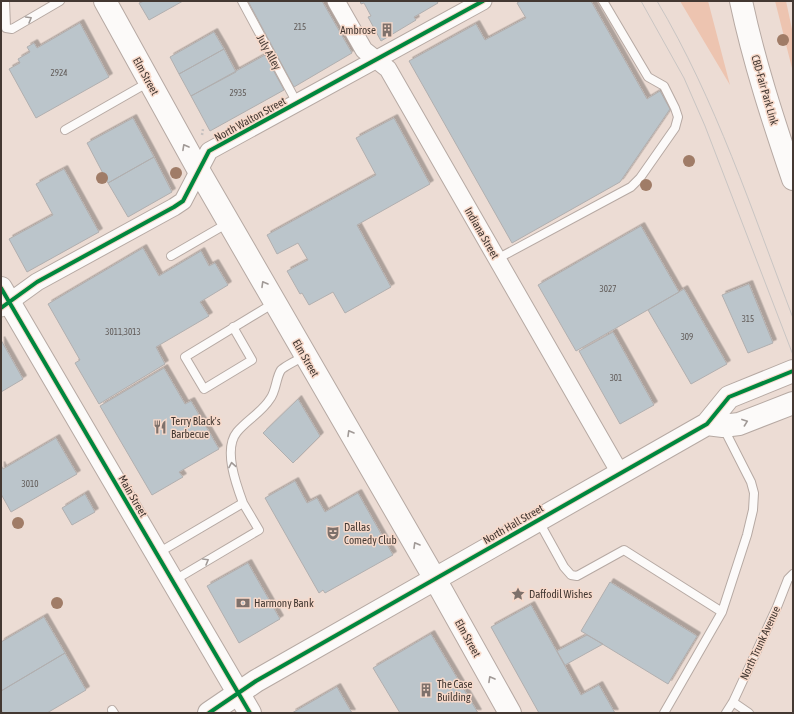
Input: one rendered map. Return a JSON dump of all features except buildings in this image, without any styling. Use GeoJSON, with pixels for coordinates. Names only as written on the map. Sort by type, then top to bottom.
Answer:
{"type":"FeatureCollection","features":[{"type":"Feature","properties":{"kind":"main road","name":"Elm Street"},"geometry":{"type":"LineString","coordinates":[[105,1],[228,223],[435,579],[510,713]]}},
{"type":"Feature","properties":{"kind":"main road","name":"CBD-Fair Park Link"},"geometry":{"type":"LineString","coordinates":[[742,1],[747,27],[765,96],[793,179]]}},
{"type":"Feature","properties":{"kind":"main road","name":"Main Street"},"geometry":{"type":"LineString","coordinates":[[4,299],[250,713]]}},
{"type":"Feature","properties":{"kind":"main road","name":"North Hall Street"},"geometry":{"type":"LineString","coordinates":[[715,425],[729,397],[793,371]]}},
{"type":"Feature","properties":{"kind":"main road","name":"North Hall Street"},"geometry":{"type":"LineString","coordinates":[[209,713],[256,681],[620,473],[715,425],[739,424],[793,403]]}},
{"type":"Feature","properties":{"kind":"street","name":"Indiana Street"},"geometry":{"type":"LineString","coordinates":[[336,1],[364,50],[388,69],[620,473]]}},
{"type":"Feature","properties":{"kind":"street","name":"North Walton Street"},"geometry":{"type":"LineString","coordinates":[[4,299],[183,201],[210,151],[483,1]]}},
{"type":"Feature","properties":{"kind":"lane"},"geometry":{"type":"LineString","coordinates":[[4,1],[3,29],[12,28],[60,1]]}},
{"type":"Feature","properties":{"kind":"lane","name":"July Alley"},"geometry":{"type":"LineString","coordinates":[[242,1],[297,103]]}},
{"type":"Feature","properties":{"kind":"lane"},"geometry":{"type":"LineString","coordinates":[[496,259],[631,187],[640,178],[675,128],[678,117],[676,108],[664,86],[648,77],[603,1]]}},
{"type":"Feature","properties":{"kind":"lane"},"geometry":{"type":"LineString","coordinates":[[65,130],[149,82]]}},
{"type":"Feature","properties":{"kind":"lane"},"geometry":{"type":"LineString","coordinates":[[172,256],[228,223]]}},
{"type":"Feature","properties":{"kind":"lane"},"geometry":{"type":"LineString","coordinates":[[233,327],[252,360],[204,389],[185,357],[233,327],[275,303]]}},
{"type":"Feature","properties":{"kind":"lane"},"geometry":{"type":"LineString","coordinates":[[172,581],[259,530],[242,503],[230,452],[232,440],[236,433],[271,399],[281,370],[305,356]]}},
{"type":"Feature","properties":{"kind":"lane"},"geometry":{"type":"LineString","coordinates":[[664,713],[722,612],[748,535],[753,510],[754,494],[751,482],[715,425]]}},
{"type":"Feature","properties":{"kind":"lane"},"geometry":{"type":"LineString","coordinates":[[156,554],[242,503]]}},
{"type":"Feature","properties":{"kind":"lane"},"geometry":{"type":"LineString","coordinates":[[538,519],[564,566],[571,575],[577,576],[624,550],[722,612]]}},
{"type":"Feature","properties":{"kind":"lane","name":"North Trunk Avenue"},"geometry":{"type":"LineString","coordinates":[[726,713],[733,702],[777,608],[788,579],[793,574]]}},
{"type":"Feature","properties":{"kind":"lane"},"geometry":{"type":"LineString","coordinates":[[733,702],[749,713]]}},
{"type":"Feature","properties":{"kind":"shaded area"},"geometry":{"type":"Polygon","coordinates":[[[680,1],[708,1],[730,85],[680,1]]]}},
{"type":"Feature","properties":{"kind":"shaded area"},"geometry":{"type":"Polygon","coordinates":[[[775,1],[786,1],[793,34],[793,72],[775,1]]]}},
{"type":"Feature","properties":{"kind":"tram line"},"geometry":{"type":"LineString","coordinates":[[641,1],[684,78],[705,126],[793,355]]}},
{"type":"Feature","properties":{"kind":"tram line"},"geometry":{"type":"LineString","coordinates":[[657,1],[697,77],[732,156],[793,318]]}},
{"type":"Feature","properties":{"kind":"cycle path"},"geometry":{"type":"LineString","coordinates":[[1,308],[37,282],[183,201],[209,151],[483,1]]}},
{"type":"Feature","properties":{"kind":"cycle path"},"geometry":{"type":"LineString","coordinates":[[1,288],[250,713]]}},
{"type":"Feature","properties":{"kind":"cycle path"},"geometry":{"type":"LineString","coordinates":[[209,713],[256,681],[707,424],[729,397],[793,371]]}},
{"type":"Feature","properties":{"kind":"place","name":"Ambrose"},"geometry":{"type":"Point","coordinates":[387,30]}},
{"type":"Feature","properties":{"kind":"place","name":"Terry Black's Barbecue"},"geometry":{"type":"Point","coordinates":[160,427]}},
{"type":"Feature","properties":{"kind":"place","name":"Dallas Comedy Club"},"geometry":{"type":"Point","coordinates":[333,533]}},
{"type":"Feature","properties":{"kind":"place","name":"Daffodil Wishes"},"geometry":{"type":"Point","coordinates":[518,594]}},
{"type":"Feature","properties":{"kind":"place","name":"Harmony Bank"},"geometry":{"type":"Point","coordinates":[243,603]}},
{"type":"Feature","properties":{"kind":"place","name":"The Case Building"},"geometry":{"type":"Point","coordinates":[426,690]}}]}
